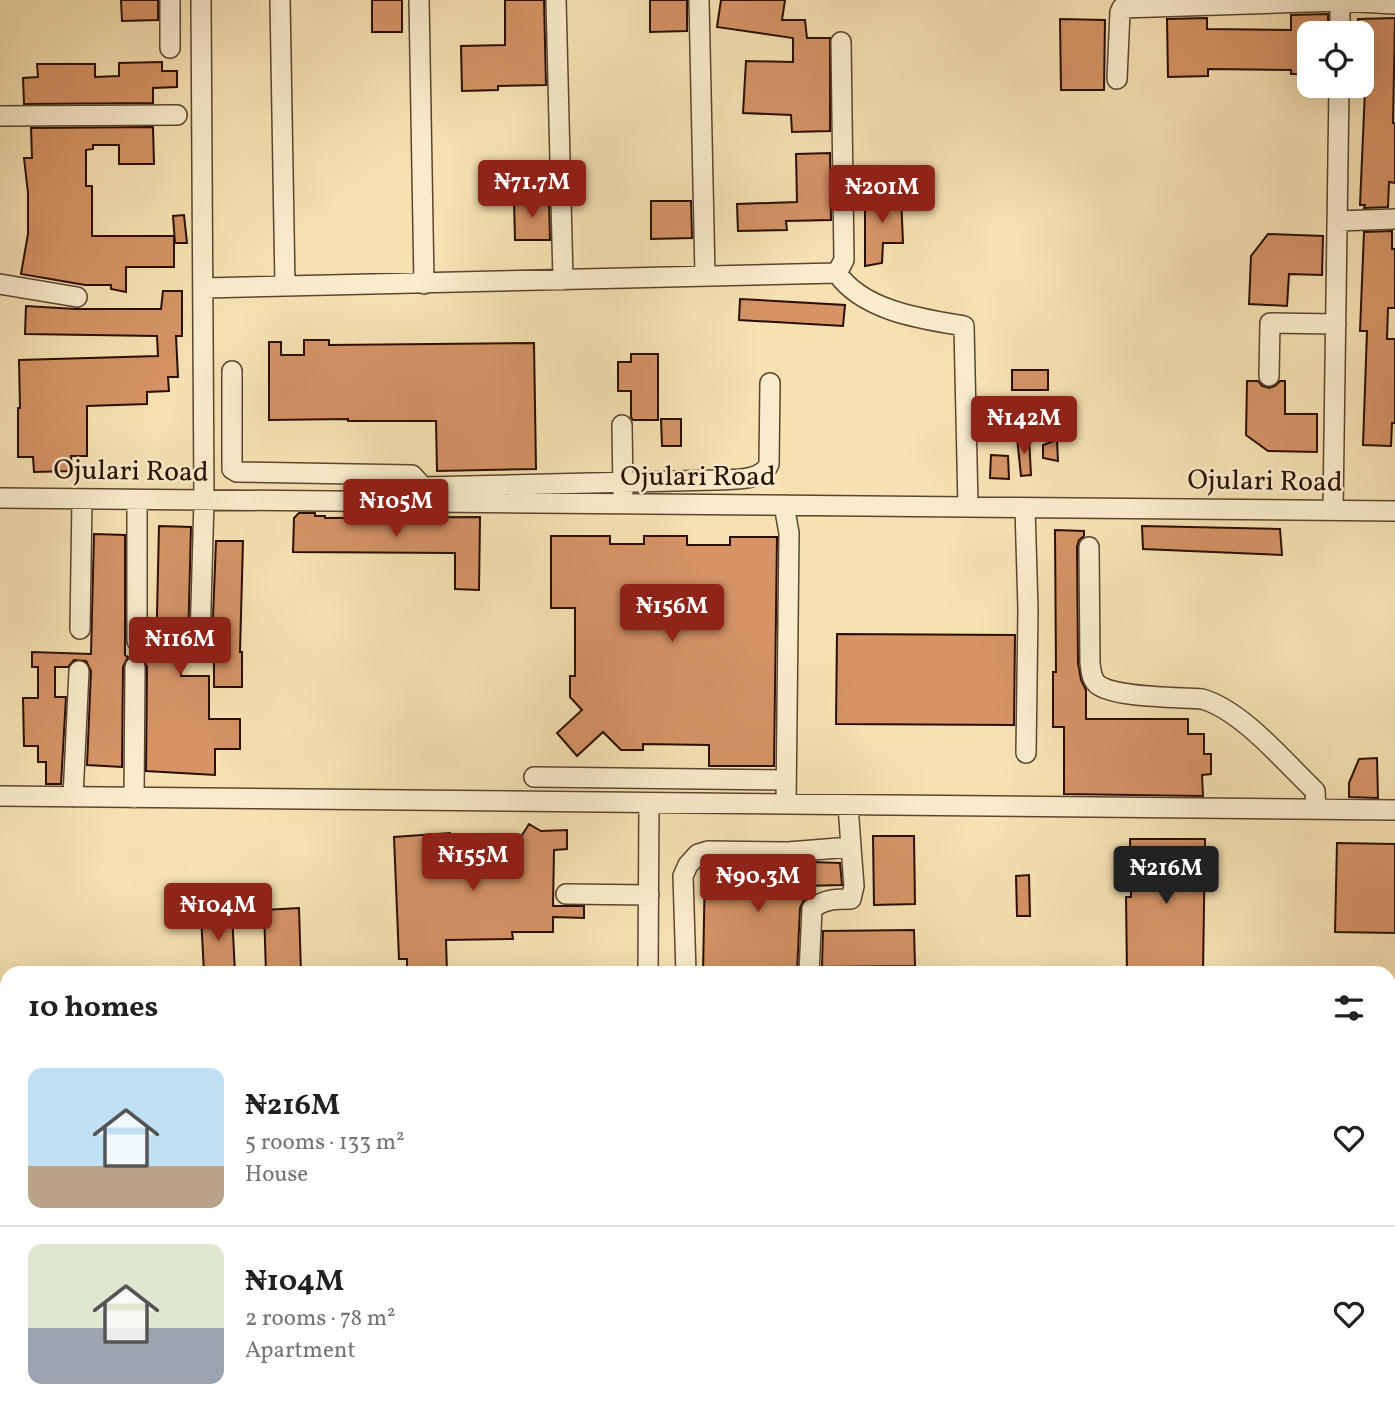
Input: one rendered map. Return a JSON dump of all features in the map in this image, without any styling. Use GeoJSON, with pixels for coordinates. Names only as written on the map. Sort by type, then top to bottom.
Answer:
{"type":"FeatureCollection","features":[{"type":"Feature","properties":{"kind":"street"},"geometry":{"type":"LineString","coordinates":[[170,0],[170,48]]}},
{"type":"Feature","properties":{"kind":"street"},"geometry":{"type":"LineString","coordinates":[[200,641],[204,500],[201,0]]}},
{"type":"Feature","properties":{"kind":"street"},"geometry":{"type":"LineString","coordinates":[[280,0],[285,286]]}},
{"type":"Feature","properties":{"kind":"street"},"geometry":{"type":"LineString","coordinates":[[419,0],[424,284]]}},
{"type":"Feature","properties":{"kind":"street"},"geometry":{"type":"LineString","coordinates":[[556,0],[563,280]]}},
{"type":"Feature","properties":{"kind":"street"},"geometry":{"type":"LineString","coordinates":[[699,0],[705,275]]}},
{"type":"Feature","properties":{"kind":"street"},"geometry":{"type":"LineString","coordinates":[[1340,1],[1340,21]]}},
{"type":"Feature","properties":{"kind":"street"},"geometry":{"type":"LineString","coordinates":[[1117,79],[1119,12],[1122,8],[1340,1],[1395,4]]}},
{"type":"Feature","properties":{"kind":"street"},"geometry":{"type":"LineString","coordinates":[[837,273],[844,260],[841,42]]}},
{"type":"Feature","properties":{"kind":"street"},"geometry":{"type":"LineString","coordinates":[[1333,510],[1339,98]]}},
{"type":"Feature","properties":{"kind":"street"},"geometry":{"type":"LineString","coordinates":[[0,116],[177,115]]}},
{"type":"Feature","properties":{"kind":"street"},"geometry":{"type":"LineString","coordinates":[[1338,222],[1395,219]]}},
{"type":"Feature","properties":{"kind":"street"},"geometry":{"type":"LineString","coordinates":[[203,288],[837,273]]}},
{"type":"Feature","properties":{"kind":"street"},"geometry":{"type":"LineString","coordinates":[[837,273],[855,294],[911,317],[964,327],[968,507]]}},
{"type":"Feature","properties":{"kind":"street"},"geometry":{"type":"LineString","coordinates":[[0,284],[76,297]]}},
{"type":"Feature","properties":{"kind":"street"},"geometry":{"type":"LineString","coordinates":[[1269,376],[1270,323],[1336,324]]}},
{"type":"Feature","properties":{"kind":"street"},"geometry":{"type":"LineString","coordinates":[[232,371],[232,469],[237,472],[412,475],[423,487],[715,480],[759,475],[766,471],[769,464],[770,383]]}},
{"type":"Feature","properties":{"kind":"street"},"geometry":{"type":"LineString","coordinates":[[622,425],[623,504]]}},
{"type":"Feature","properties":{"kind":"street","name":"Ojulari Road"},"geometry":{"type":"LineString","coordinates":[[0,498],[1395,511]]}},
{"type":"Feature","properties":{"kind":"street"},"geometry":{"type":"LineString","coordinates":[[80,629],[82,499]]}},
{"type":"Feature","properties":{"kind":"street"},"geometry":{"type":"LineString","coordinates":[[137,500],[137,641]]}},
{"type":"Feature","properties":{"kind":"street"},"geometry":{"type":"LineString","coordinates":[[784,505],[789,533],[786,804]]}},
{"type":"Feature","properties":{"kind":"street"},"geometry":{"type":"LineString","coordinates":[[1026,508],[1027,753]]}},
{"type":"Feature","properties":{"kind":"street"},"geometry":{"type":"LineString","coordinates":[[1089,547],[1090,663],[1096,683],[1116,692],[1202,699],[1214,703],[1250,730],[1315,791],[1316,809]]}},
{"type":"Feature","properties":{"kind":"street"},"geometry":{"type":"LineString","coordinates":[[134,798],[135,667]]}},
{"type":"Feature","properties":{"kind":"street"},"geometry":{"type":"LineString","coordinates":[[73,797],[79,671]]}},
{"type":"Feature","properties":{"kind":"street"},"geometry":{"type":"LineString","coordinates":[[534,777],[786,780]]}},
{"type":"Feature","properties":{"kind":"street"},"geometry":{"type":"LineString","coordinates":[[0,796],[1395,810]]}},
{"type":"Feature","properties":{"kind":"street"},"geometry":{"type":"LineString","coordinates":[[648,966],[649,803]]}},
{"type":"Feature","properties":{"kind":"street"},"geometry":{"type":"LineString","coordinates":[[809,966],[813,909],[819,903],[834,899],[851,899],[854,886],[848,804]]}},
{"type":"Feature","properties":{"kind":"street"},"geometry":{"type":"LineString","coordinates":[[686,966],[683,876],[698,854],[724,850],[788,852],[851,848]]}},
{"type":"Feature","properties":{"kind":"street"},"geometry":{"type":"LineString","coordinates":[[566,894],[649,895]]}},
{"type":"Feature","properties":{"kind":"building"},"geometry":{"type":"Polygon","coordinates":[[[121,0],[158,0],[158,20],[122,21],[121,0]]]}},
{"type":"Feature","properties":{"kind":"building"},"geometry":{"type":"Polygon","coordinates":[[[372,0],[402,0],[402,32],[372,32],[372,0]]]}},
{"type":"Feature","properties":{"kind":"building"},"geometry":{"type":"Polygon","coordinates":[[[505,0],[544,0],[546,85],[498,86],[498,90],[462,91],[461,46],[505,45],[505,0]]]}},
{"type":"Feature","properties":{"kind":"building"},"geometry":{"type":"Polygon","coordinates":[[[650,0],[687,0],[687,31],[650,32],[650,0]]]}},
{"type":"Feature","properties":{"kind":"building"},"geometry":{"type":"Polygon","coordinates":[[[721,0],[785,0],[782,20],[805,20],[807,38],[830,38],[830,131],[792,132],[791,115],[743,113],[746,61],[793,62],[793,38],[717,27],[721,0]]]}},
{"type":"Feature","properties":{"kind":"building"},"geometry":{"type":"Polygon","coordinates":[[[1328,14],[1328,21],[1297,21],[1297,74],[1291,74],[1291,70],[1208,69],[1208,76],[1168,77],[1167,19],[1207,18],[1207,29],[1291,30],[1291,15],[1328,14]]]}},
{"type":"Feature","properties":{"kind":"building"},"geometry":{"type":"Polygon","coordinates":[[[1395,18],[1395,183],[1389,182],[1388,207],[1364,208],[1365,205],[1360,205],[1365,98],[1374,98],[1374,21],[1358,19],[1395,18]]]}},
{"type":"Feature","properties":{"kind":"building"},"geometry":{"type":"Polygon","coordinates":[[[1060,19],[1105,20],[1104,90],[1061,90],[1060,19]]]}},
{"type":"Feature","properties":{"kind":"building"},"geometry":{"type":"Polygon","coordinates":[[[162,62],[162,71],[177,71],[177,87],[153,88],[153,103],[24,104],[23,78],[38,77],[37,64],[95,64],[95,77],[119,76],[119,63],[162,62]]]}},
{"type":"Feature","properties":{"kind":"building"},"geometry":{"type":"Polygon","coordinates":[[[153,127],[154,164],[119,164],[119,145],[93,145],[93,149],[86,150],[86,186],[92,186],[92,236],[174,236],[174,267],[126,267],[126,292],[111,289],[111,285],[85,285],[21,274],[28,234],[28,193],[24,158],[32,158],[31,128],[153,127]]]}},
{"type":"Feature","properties":{"kind":"building"},"geometry":{"type":"Polygon","coordinates":[[[830,153],[831,220],[786,221],[787,230],[738,231],[737,204],[797,202],[796,154],[830,153]]]}},
{"type":"Feature","properties":{"kind":"building"},"geometry":{"type":"Polygon","coordinates":[[[865,193],[901,196],[903,243],[883,243],[882,263],[865,266],[865,193]]]}},
{"type":"Feature","properties":{"kind":"building"},"geometry":{"type":"Polygon","coordinates":[[[549,199],[550,240],[515,240],[514,200],[549,199]]]}},
{"type":"Feature","properties":{"kind":"building"},"geometry":{"type":"Polygon","coordinates":[[[651,201],[691,201],[692,238],[651,239],[651,201]]]}},
{"type":"Feature","properties":{"kind":"building"},"geometry":{"type":"Polygon","coordinates":[[[184,215],[187,243],[175,243],[173,216],[184,215]]]}},
{"type":"Feature","properties":{"kind":"building"},"geometry":{"type":"Polygon","coordinates":[[[1392,231],[1392,249],[1395,249],[1395,308],[1388,308],[1387,339],[1395,339],[1395,423],[1392,423],[1391,446],[1363,445],[1367,331],[1360,331],[1364,232],[1392,231]]]}},
{"type":"Feature","properties":{"kind":"building"},"geometry":{"type":"Polygon","coordinates":[[[1268,234],[1323,236],[1322,275],[1289,274],[1287,306],[1249,304],[1251,256],[1268,234]]]}},
{"type":"Feature","properties":{"kind":"building"},"geometry":{"type":"Polygon","coordinates":[[[163,291],[182,291],[182,336],[176,336],[178,377],[168,377],[169,391],[147,392],[147,404],[87,406],[87,456],[71,456],[72,471],[34,472],[33,457],[18,457],[19,360],[158,356],[157,336],[25,334],[26,306],[161,309],[163,291]]]}},
{"type":"Feature","properties":{"kind":"building"},"geometry":{"type":"Polygon","coordinates":[[[740,299],[845,305],[843,326],[739,320],[740,299]]]}},
{"type":"Feature","properties":{"kind":"building"},"geometry":{"type":"Polygon","coordinates":[[[304,340],[329,340],[329,345],[534,343],[536,469],[437,471],[436,421],[269,420],[269,342],[281,342],[281,355],[304,355],[304,340]]]}},
{"type":"Feature","properties":{"kind":"building"},"geometry":{"type":"Polygon","coordinates":[[[631,354],[658,354],[658,420],[633,420],[631,391],[618,391],[618,362],[631,362],[631,354]]]}},
{"type":"Feature","properties":{"kind":"building"},"geometry":{"type":"Polygon","coordinates":[[[1012,370],[1048,370],[1048,390],[1012,390],[1012,370]]]}},
{"type":"Feature","properties":{"kind":"building"},"geometry":{"type":"Polygon","coordinates":[[[1247,381],[1258,381],[1269,388],[1285,381],[1285,414],[1317,414],[1317,452],[1268,451],[1246,435],[1247,381]]]}},
{"type":"Feature","properties":{"kind":"building"},"geometry":{"type":"Polygon","coordinates":[[[661,419],[681,419],[681,446],[662,446],[661,419]]]}},
{"type":"Feature","properties":{"kind":"building"},"geometry":{"type":"Polygon","coordinates":[[[1017,437],[1029,437],[1031,475],[1021,476],[1017,437]]]}},
{"type":"Feature","properties":{"kind":"building"},"geometry":{"type":"Polygon","coordinates":[[[1057,440],[1058,461],[1043,458],[1043,445],[1057,440]]]}},
{"type":"Feature","properties":{"kind":"building"},"geometry":{"type":"Polygon","coordinates":[[[991,455],[1008,456],[1009,479],[990,478],[991,455]]]}},
{"type":"Feature","properties":{"kind":"building"},"geometry":{"type":"Polygon","coordinates":[[[299,513],[315,513],[315,516],[325,518],[480,517],[479,590],[455,589],[455,553],[293,552],[294,518],[299,513]]]}},
{"type":"Feature","properties":{"kind":"building"},"geometry":{"type":"Polygon","coordinates":[[[159,526],[191,527],[188,643],[182,643],[181,676],[209,676],[209,719],[240,719],[240,749],[215,749],[215,775],[146,771],[147,667],[142,657],[156,658],[159,526]]]}},
{"type":"Feature","properties":{"kind":"building"},"geometry":{"type":"Polygon","coordinates":[[[1142,526],[1280,529],[1282,555],[1143,549],[1142,526]]]}},
{"type":"Feature","properties":{"kind":"building"},"geometry":{"type":"Polygon","coordinates":[[[1055,530],[1084,531],[1077,547],[1078,663],[1086,690],[1086,719],[1188,719],[1188,734],[1204,734],[1204,754],[1211,754],[1211,774],[1202,775],[1203,796],[1064,794],[1064,727],[1053,727],[1053,672],[1056,672],[1055,530]]]}},
{"type":"Feature","properties":{"kind":"building"},"geometry":{"type":"Polygon","coordinates":[[[94,534],[125,535],[125,655],[128,657],[123,667],[122,767],[87,765],[91,671],[86,661],[74,660],[68,667],[55,667],[55,697],[66,697],[61,784],[46,784],[46,762],[38,762],[38,746],[24,746],[23,698],[38,698],[38,667],[32,667],[32,652],[91,654],[94,534]]]}},
{"type":"Feature","properties":{"kind":"building"},"geometry":{"type":"Polygon","coordinates":[[[551,536],[610,536],[610,544],[644,544],[644,536],[687,536],[687,545],[730,545],[730,537],[777,537],[774,766],[709,766],[709,745],[643,744],[643,750],[621,750],[603,732],[577,756],[557,733],[582,710],[570,697],[570,676],[575,676],[575,608],[551,608],[551,536]]]}},
{"type":"Feature","properties":{"kind":"building"},"geometry":{"type":"Polygon","coordinates":[[[216,541],[243,541],[240,652],[242,687],[214,687],[212,643],[216,541]]]}},
{"type":"Feature","properties":{"kind":"building"},"geometry":{"type":"Polygon","coordinates":[[[837,634],[1015,635],[1014,725],[836,724],[837,634]]]}},
{"type":"Feature","properties":{"kind":"building"},"geometry":{"type":"Polygon","coordinates":[[[1377,758],[1378,798],[1349,797],[1349,783],[1359,759],[1377,758]]]}},
{"type":"Feature","properties":{"kind":"building"},"geometry":{"type":"Polygon","coordinates":[[[529,824],[541,831],[567,830],[567,849],[554,850],[553,906],[584,906],[584,918],[553,917],[553,932],[512,932],[513,939],[446,940],[447,966],[407,966],[407,959],[399,959],[394,837],[450,833],[450,844],[517,843],[529,824]]]}},
{"type":"Feature","properties":{"kind":"building"},"geometry":{"type":"Polygon","coordinates":[[[873,836],[914,836],[915,904],[874,905],[873,836]]]}},
{"type":"Feature","properties":{"kind":"building"},"geometry":{"type":"Polygon","coordinates":[[[1130,839],[1205,839],[1203,966],[1127,966],[1126,897],[1131,897],[1130,839]]]}},
{"type":"Feature","properties":{"kind":"building"},"geometry":{"type":"Polygon","coordinates":[[[1337,843],[1395,844],[1395,933],[1335,932],[1337,843]]]}},
{"type":"Feature","properties":{"kind":"building"},"geometry":{"type":"Polygon","coordinates":[[[840,863],[842,885],[804,886],[804,900],[800,908],[797,966],[703,966],[705,865],[840,863]]]}},
{"type":"Feature","properties":{"kind":"building"},"geometry":{"type":"Polygon","coordinates":[[[1029,875],[1030,916],[1017,916],[1016,876],[1029,875]]]}},
{"type":"Feature","properties":{"kind":"building"},"geometry":{"type":"Polygon","coordinates":[[[299,908],[301,966],[266,966],[264,910],[299,908]]]}},
{"type":"Feature","properties":{"kind":"building"},"geometry":{"type":"Polygon","coordinates":[[[232,913],[235,966],[204,966],[201,915],[232,913]]]}},
{"type":"Feature","properties":{"kind":"building"},"geometry":{"type":"Polygon","coordinates":[[[914,930],[915,966],[822,966],[823,931],[914,930]]]}}]}
